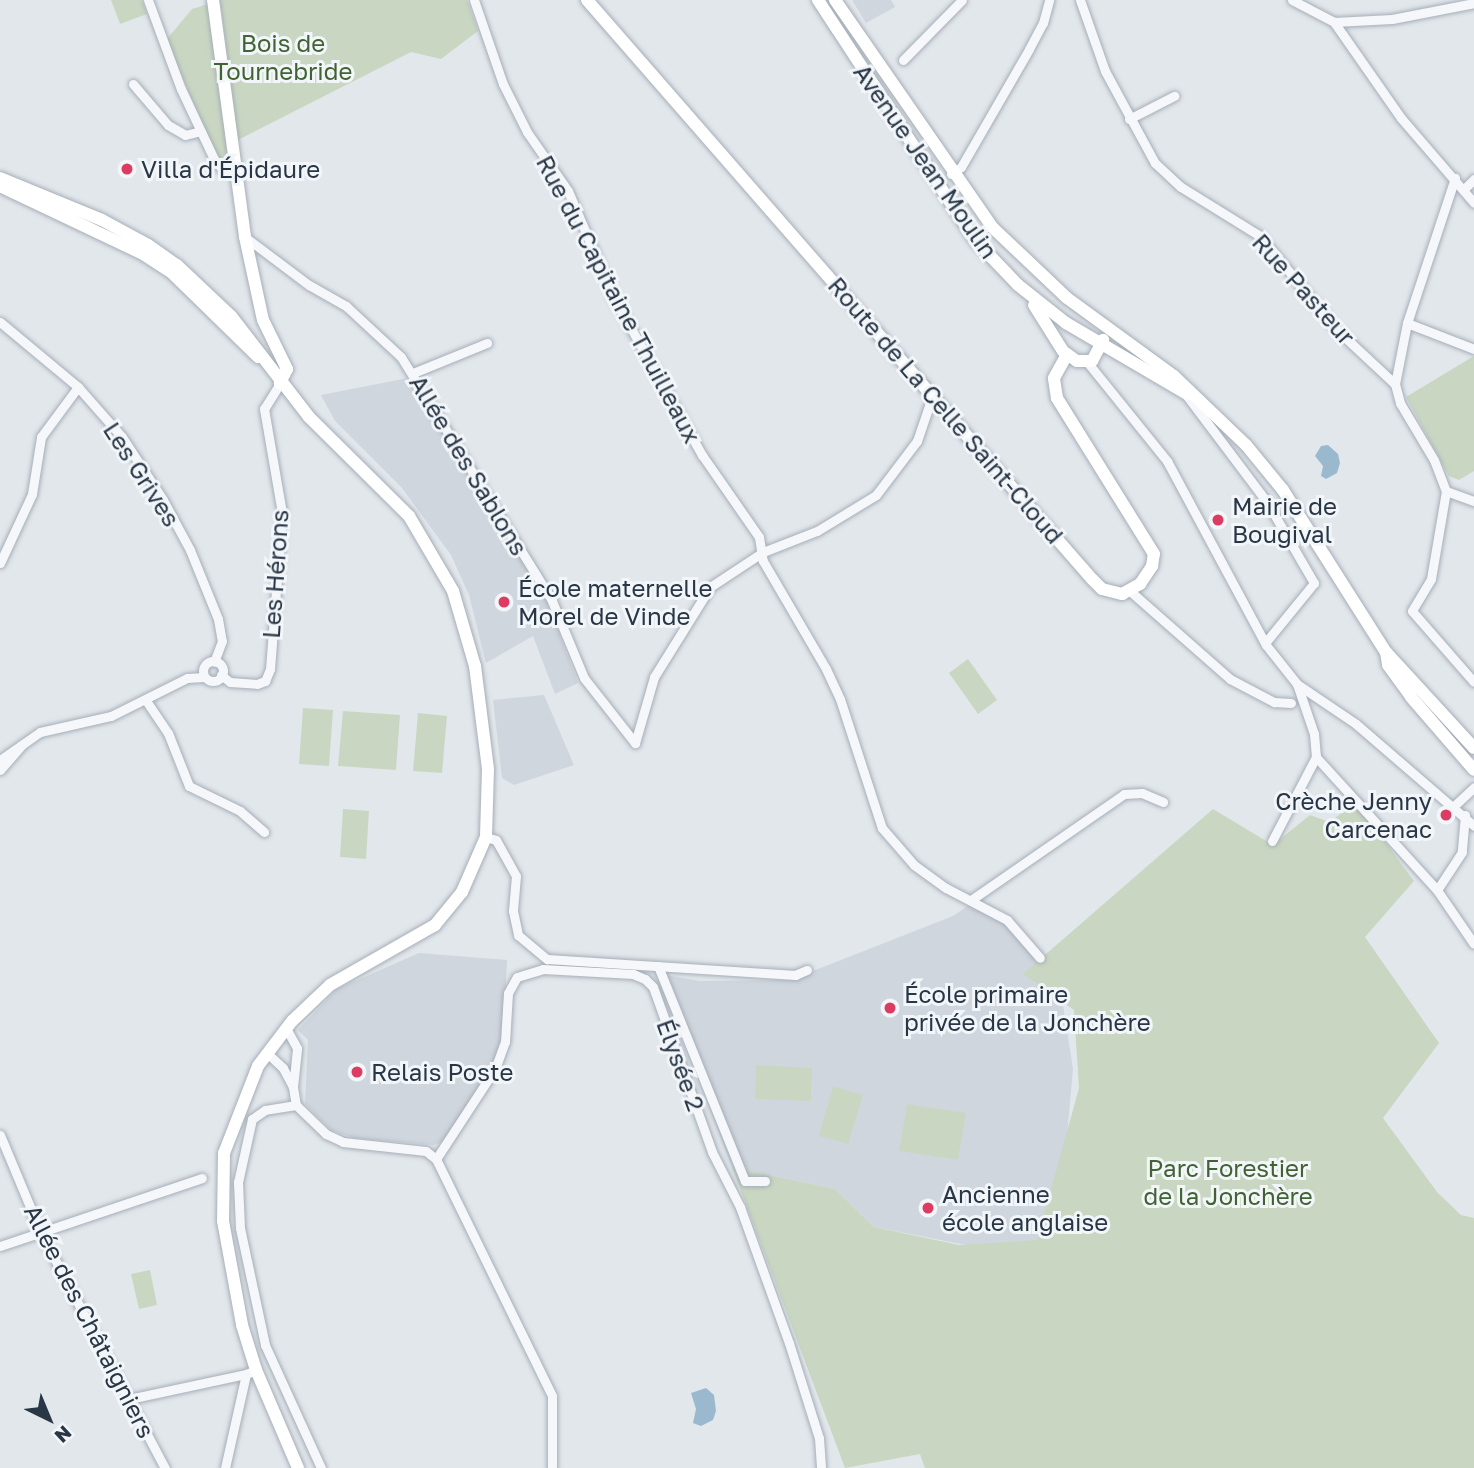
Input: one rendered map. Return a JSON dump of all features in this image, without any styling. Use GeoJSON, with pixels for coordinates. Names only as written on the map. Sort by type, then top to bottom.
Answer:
{"type":"FeatureCollection","features":[{"type":"Feature","properties":{"kind":"street"},"geometry":{"type":"LineString","coordinates":[[148,0],[218,166],[236,172]]}},
{"type":"Feature","properties":{"kind":"street"},"geometry":{"type":"LineString","coordinates":[[213,0],[245,237],[263,320],[287,369],[280,383]]}},
{"type":"Feature","properties":{"kind":"street","name":"Rue du Capitaine Thuilleaux"},"geometry":{"type":"LineString","coordinates":[[474,0],[509,97],[568,191],[613,296],[686,429],[759,537],[763,561],[841,699],[882,828],[914,864],[1007,920],[1040,958]]}},
{"type":"Feature","properties":{"kind":"street","name":"Route de La Celle Saint-Cloud"},"geometry":{"type":"LineString","coordinates":[[587,0],[1092,579],[1112,593],[1130,591]]}},
{"type":"Feature","properties":{"kind":"street","name":"Avenue Jean Moulin"},"geometry":{"type":"LineString","coordinates":[[818,0],[976,241],[1018,285],[1083,333],[1096,354]]}},
{"type":"Feature","properties":{"kind":"street","name":"Avenue Jean Moulin"},"geometry":{"type":"LineString","coordinates":[[835,0],[951,174],[992,227],[1078,307],[1174,376],[1200,401]]}},
{"type":"Feature","properties":{"kind":"street"},"geometry":{"type":"LineString","coordinates":[[903,60],[962,0]]}},
{"type":"Feature","properties":{"kind":"street"},"geometry":{"type":"LineString","coordinates":[[951,174],[961,167],[1034,40],[1049,0]]}},
{"type":"Feature","properties":{"kind":"street","name":"Rue Pasteur"},"geometry":{"type":"LineString","coordinates":[[1080,0],[1105,71],[1155,163],[1181,187],[1260,236],[1337,331],[1395,384],[1400,403],[1450,492]]}},
{"type":"Feature","properties":{"kind":"street"},"geometry":{"type":"LineString","coordinates":[[1292,0],[1334,22],[1401,118],[1474,203]]}},
{"type":"Feature","properties":{"kind":"street"},"geometry":{"type":"LineString","coordinates":[[1334,22],[1392,19],[1474,3]]}},
{"type":"Feature","properties":{"kind":"street"},"geometry":{"type":"LineString","coordinates":[[133,84],[168,125],[185,135],[201,131]]}},
{"type":"Feature","properties":{"kind":"street"},"geometry":{"type":"LineString","coordinates":[[1129,119],[1174,96]]}},
{"type":"Feature","properties":{"kind":"street"},"geometry":{"type":"LineString","coordinates":[[0,178],[102,220],[177,264],[244,330],[280,383],[399,504],[453,591],[481,702],[488,768],[486,836],[463,892],[435,925],[330,985],[286,1028],[267,1053],[236,1113],[220,1183],[232,1272],[251,1372],[298,1468]]}},
{"type":"Feature","properties":{"kind":"street"},"geometry":{"type":"LineString","coordinates":[[1395,384],[1407,323],[1455,178]]}},
{"type":"Feature","properties":{"kind":"street"},"geometry":{"type":"LineString","coordinates":[[1464,189],[1474,179]]}},
{"type":"Feature","properties":{"kind":"street"},"geometry":{"type":"LineString","coordinates":[[0,186],[143,254],[171,272],[264,361]]}},
{"type":"Feature","properties":{"kind":"street","name":"Allée des Sablons"},"geometry":{"type":"LineString","coordinates":[[245,237],[309,285],[346,306],[413,373],[552,601],[584,678],[635,743],[654,677],[710,587],[763,552]]}},
{"type":"Feature","properties":{"kind":"street"},"geometry":{"type":"LineString","coordinates":[[1018,285],[1067,355]]}},
{"type":"Feature","properties":{"kind":"street"},"geometry":{"type":"LineString","coordinates":[[1055,338],[1078,307]]}},
{"type":"Feature","properties":{"kind":"street","name":"Les Grives"},"geometry":{"type":"LineString","coordinates":[[0,322],[78,387],[122,437],[190,550],[221,636],[214,662]]}},
{"type":"Feature","properties":{"kind":"street"},"geometry":{"type":"LineString","coordinates":[[1407,323],[1474,349]]}},
{"type":"Feature","properties":{"kind":"street"},"geometry":{"type":"LineString","coordinates":[[1096,354],[1107,329]]}},
{"type":"Feature","properties":{"kind":"street"},"geometry":{"type":"LineString","coordinates":[[413,373],[487,343]]}},
{"type":"Feature","properties":{"kind":"street"},"geometry":{"type":"LineString","coordinates":[[1096,354],[1167,460],[1265,643],[1297,684],[1356,724],[1455,805],[1474,826]]}},
{"type":"Feature","properties":{"kind":"street"},"geometry":{"type":"LineString","coordinates":[[1067,355],[1118,355],[1200,401],[1255,454],[1290,500],[1386,652],[1474,748]]}},
{"type":"Feature","properties":{"kind":"street"},"geometry":{"type":"LineString","coordinates":[[1067,355],[1055,378],[1057,398],[1154,554],[1147,576],[1130,591],[1230,679],[1274,702],[1290,703]]}},
{"type":"Feature","properties":{"kind":"street","name":"Les Hérons"},"geometry":{"type":"LineString","coordinates":[[221,675],[230,682],[257,684],[265,681],[271,669],[282,513],[264,409],[280,383]]}},
{"type":"Feature","properties":{"kind":"street"},"geometry":{"type":"LineString","coordinates":[[0,562],[32,494],[41,437],[78,387]]}},
{"type":"Feature","properties":{"kind":"street"},"geometry":{"type":"LineString","coordinates":[[1184,392],[1267,502],[1314,583],[1265,643]]}},
{"type":"Feature","properties":{"kind":"street"},"geometry":{"type":"LineString","coordinates":[[763,552],[817,531],[876,495],[917,441],[933,394]]}},
{"type":"Feature","properties":{"kind":"street"},"geometry":{"type":"LineString","coordinates":[[1228,453],[1255,454]]}},
{"type":"Feature","properties":{"kind":"street"},"geometry":{"type":"LineString","coordinates":[[1474,501],[1450,492],[1431,579],[1412,611],[1474,682]]}},
{"type":"Feature","properties":{"kind":"street"},"geometry":{"type":"LineString","coordinates":[[1386,652],[1388,665],[1411,697],[1474,770]]}},
{"type":"Feature","properties":{"kind":"street"},"geometry":{"type":"LineString","coordinates":[[0,760],[40,732],[93,722],[147,702],[187,678],[204,677],[214,681],[221,675],[222,668],[214,662],[204,666],[204,677]]}},
{"type":"Feature","properties":{"kind":"street"},"geometry":{"type":"LineString","coordinates":[[1272,841],[1316,757],[1314,734],[1297,684]]}},
{"type":"Feature","properties":{"kind":"street"},"geometry":{"type":"LineString","coordinates":[[147,702],[169,733],[189,786],[240,811],[264,832]]}},
{"type":"Feature","properties":{"kind":"street"},"geometry":{"type":"LineString","coordinates":[[0,770],[22,745]]}},
{"type":"Feature","properties":{"kind":"street"},"geometry":{"type":"LineString","coordinates":[[1316,757],[1437,890],[1474,944]]}},
{"type":"Feature","properties":{"kind":"street"},"geometry":{"type":"LineString","coordinates":[[1455,805],[1474,787]]}},
{"type":"Feature","properties":{"kind":"street"},"geometry":{"type":"LineString","coordinates":[[971,900],[1124,794],[1142,793],[1164,802]]}},
{"type":"Feature","properties":{"kind":"street"},"geometry":{"type":"LineString","coordinates":[[1437,890],[1462,852],[1465,815]]}},
{"type":"Feature","properties":{"kind":"street"},"geometry":{"type":"LineString","coordinates":[[486,836],[496,840],[516,876],[513,911],[518,935],[547,959],[795,975],[807,970]]}},
{"type":"Feature","properties":{"kind":"street"},"geometry":{"type":"LineString","coordinates":[[658,966],[745,1181],[765,1181]]}},
{"type":"Feature","properties":{"kind":"street","name":"Élysée 2"},"geometry":{"type":"LineString","coordinates":[[436,1158],[495,1069],[505,1042],[508,993],[517,977],[543,969],[633,974],[645,979],[653,987],[712,1152],[740,1207],[789,1343],[819,1438],[821,1468]]}},
{"type":"Feature","properties":{"kind":"street"},"geometry":{"type":"LineString","coordinates":[[286,1028],[297,1048],[293,1087],[296,1105],[326,1134],[343,1142],[426,1151],[436,1158],[548,1391],[555,1410],[552,1468]]}},
{"type":"Feature","properties":{"kind":"street"},"geometry":{"type":"LineString","coordinates":[[267,1053],[283,1068],[293,1087]]}},
{"type":"Feature","properties":{"kind":"street"},"geometry":{"type":"LineString","coordinates":[[296,1105],[265,1110],[252,1119],[238,1182],[240,1228],[265,1345],[321,1468]]}},
{"type":"Feature","properties":{"kind":"street","name":"Allée des Châtaigniers"},"geometry":{"type":"LineString","coordinates":[[0,1135],[41,1233],[165,1468]]}},
{"type":"Feature","properties":{"kind":"street"},"geometry":{"type":"LineString","coordinates":[[0,1247],[202,1178]]}},
{"type":"Feature","properties":{"kind":"street"},"geometry":{"type":"LineString","coordinates":[[129,1399],[251,1372]]}},
{"type":"Feature","properties":{"kind":"street"},"geometry":{"type":"LineString","coordinates":[[225,1468],[251,1372]]}},
{"type":"Feature","properties":{"kind":"shaded area"},"geometry":{"type":"Polygon","coordinates":[[[852,0],[891,0],[895,7],[866,23],[852,0]]]}},
{"type":"Feature","properties":{"kind":"shaded area"},"geometry":{"type":"Polygon","coordinates":[[[408,378],[545,597],[578,683],[555,694],[533,636],[486,663],[469,595],[451,555],[402,488],[335,421],[321,395],[408,378]]]}},
{"type":"Feature","properties":{"kind":"shaded area"},"geometry":{"type":"Polygon","coordinates":[[[544,695],[574,765],[514,785],[502,778],[493,700],[544,695]]]}},
{"type":"Feature","properties":{"kind":"shaded area"},"geometry":{"type":"Polygon","coordinates":[[[972,903],[1003,919],[1038,960],[1063,1005],[1073,1069],[1060,1213],[1067,1265],[874,1227],[835,1189],[732,1167],[660,974],[700,981],[790,980],[953,916],[972,903]]]}},
{"type":"Feature","properties":{"kind":"shaded area"},"geometry":{"type":"Polygon","coordinates":[[[419,953],[507,960],[503,1043],[492,1071],[448,1140],[434,1145],[354,1138],[331,1130],[305,1104],[308,1040],[298,1030],[337,989],[419,953]]]}},
{"type":"Feature","properties":{"kind":"green space"},"geometry":{"type":"Polygon","coordinates":[[[111,0],[142,0],[147,14],[120,24],[111,0]]]}},
{"type":"Feature","properties":{"kind":"green space","name":"Bois de Tournebride"},"geometry":{"type":"Polygon","coordinates":[[[220,0],[467,0],[478,31],[441,59],[411,52],[238,140],[220,0]]]}},
{"type":"Feature","properties":{"kind":"green space"},"geometry":{"type":"Polygon","coordinates":[[[208,4],[232,163],[222,164],[216,154],[167,39],[192,9],[208,4]]]}},
{"type":"Feature","properties":{"kind":"green space"},"geometry":{"type":"Polygon","coordinates":[[[1474,356],[1474,471],[1459,480],[1449,476],[1406,397],[1474,356]]]}},
{"type":"Feature","properties":{"kind":"green space"},"geometry":{"type":"Polygon","coordinates":[[[968,659],[997,700],[978,714],[949,673],[968,659]]]}},
{"type":"Feature","properties":{"kind":"green space"},"geometry":{"type":"Polygon","coordinates":[[[303,708],[333,710],[329,766],[299,764],[303,708]]]}},
{"type":"Feature","properties":{"kind":"green space"},"geometry":{"type":"Polygon","coordinates":[[[343,711],[400,715],[396,770],[338,766],[343,711]]]}},
{"type":"Feature","properties":{"kind":"green space"},"geometry":{"type":"Polygon","coordinates":[[[418,713],[447,716],[442,773],[413,771],[418,713]]]}},
{"type":"Feature","properties":{"kind":"green space","name":"Parc Forestier de la Jonchère"},"geometry":{"type":"Polygon","coordinates":[[[1356,803],[1414,881],[1365,937],[1439,1043],[1383,1118],[1437,1192],[1461,1215],[1474,1218],[1474,1468],[925,1468],[920,1454],[845,1468],[732,1167],[835,1189],[874,1227],[959,1245],[1037,1240],[1079,1088],[1074,1010],[1023,974],[1213,809],[1273,845],[1310,815],[1329,822],[1356,803]]]}},
{"type":"Feature","properties":{"kind":"green space"},"geometry":{"type":"Polygon","coordinates":[[[343,809],[369,811],[366,859],[340,857],[343,809]]]}},
{"type":"Feature","properties":{"kind":"green space"},"geometry":{"type":"Polygon","coordinates":[[[756,1065],[812,1068],[811,1101],[755,1099],[756,1065]]]}},
{"type":"Feature","properties":{"kind":"green space"},"geometry":{"type":"Polygon","coordinates":[[[833,1086],[863,1095],[848,1144],[819,1136],[833,1086]]]}},
{"type":"Feature","properties":{"kind":"green space"},"geometry":{"type":"Polygon","coordinates":[[[907,1104],[966,1113],[958,1160],[899,1151],[907,1104]]]}},
{"type":"Feature","properties":{"kind":"green space"},"geometry":{"type":"Polygon","coordinates":[[[150,1270],[157,1305],[139,1309],[131,1274],[150,1270]]]}},
{"type":"Feature","properties":{"kind":"water"},"geometry":{"type":"Polygon","coordinates":[[[1328,445],[1338,454],[1340,463],[1337,473],[1326,479],[1321,476],[1323,466],[1315,456],[1321,446],[1328,445]]]}},
{"type":"Feature","properties":{"kind":"water"},"geometry":{"type":"Polygon","coordinates":[[[706,1388],[714,1395],[716,1411],[713,1420],[701,1426],[693,1423],[696,1409],[691,1393],[706,1388]]]}},
{"type":"Feature","properties":{"kind":"place","name":"Villa d'Épidaure"},"geometry":{"type":"Point","coordinates":[127,169]}},
{"type":"Feature","properties":{"kind":"place","name":"Mairie de Bougival"},"geometry":{"type":"Point","coordinates":[1218,520]}},
{"type":"Feature","properties":{"kind":"place","name":"École maternelle Morel de Vinde"},"geometry":{"type":"Point","coordinates":[504,602]}},
{"type":"Feature","properties":{"kind":"place","name":"Crèche Jenny Carcenac"},"geometry":{"type":"Point","coordinates":[1446,815]}},
{"type":"Feature","properties":{"kind":"place","name":"École primaire privée de la Jonchère"},"geometry":{"type":"Point","coordinates":[890,1008]}},
{"type":"Feature","properties":{"kind":"place","name":"Relais Poste"},"geometry":{"type":"Point","coordinates":[357,1072]}},
{"type":"Feature","properties":{"kind":"place","name":"Ancienne école anglaise"},"geometry":{"type":"Point","coordinates":[928,1208]}}]}
